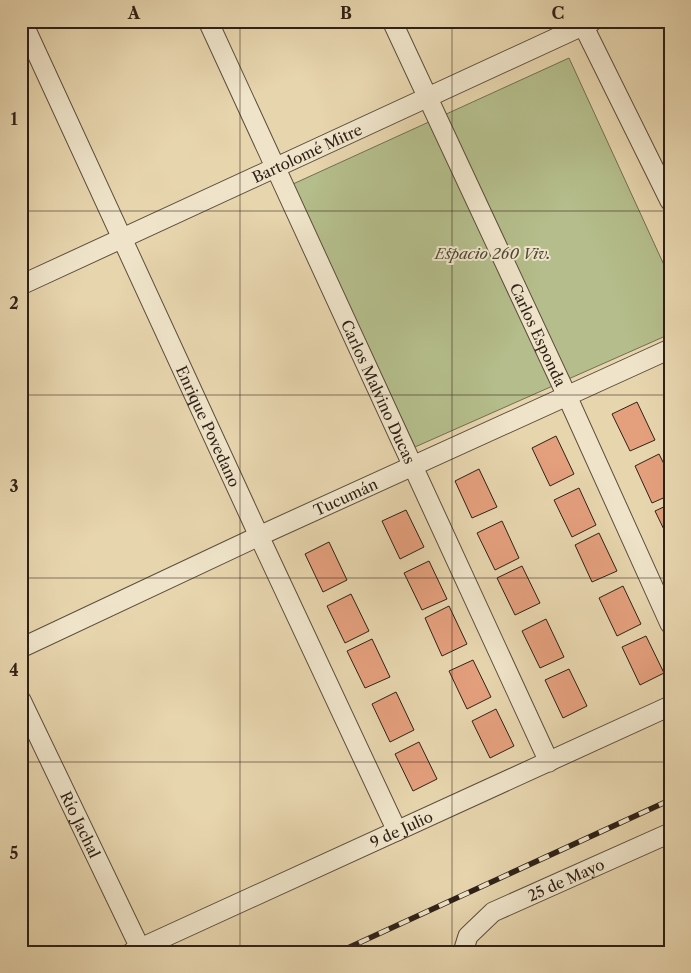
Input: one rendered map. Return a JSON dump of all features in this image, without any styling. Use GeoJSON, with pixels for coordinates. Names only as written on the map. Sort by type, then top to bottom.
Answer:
{"type":"FeatureCollection","features":[{"type":"Feature","properties":{"kind":"street","name":"Enrique Povedano"},"geometry":{"type":"LineString","coordinates":[[22,21],[258,536],[397,831]]}},
{"type":"Feature","properties":{"kind":"street","name":"Carlos Malvino Ducas"},"geometry":{"type":"LineString","coordinates":[[208,21],[549,762]]}},
{"type":"Feature","properties":{"kind":"street","name":"Carlos Esponda"},"geometry":{"type":"LineString","coordinates":[[392,21],[567,396],[670,624]]}},
{"type":"Feature","properties":{"kind":"street","name":"Bartolomé Mitre"},"geometry":{"type":"LineString","coordinates":[[21,285],[586,23]]}},
{"type":"Feature","properties":{"kind":"street"},"geometry":{"type":"LineString","coordinates":[[586,23],[670,201]]}},
{"type":"Feature","properties":{"kind":"street","name":"Tucumán"},"geometry":{"type":"LineString","coordinates":[[21,648],[258,536],[413,468],[670,349]]}},
{"type":"Feature","properties":{"kind":"street","name":"Río Jachal"},"geometry":{"type":"LineString","coordinates":[[21,700],[136,950]]}},
{"type":"Feature","properties":{"kind":"street","name":"9 de Julio"},"geometry":{"type":"LineString","coordinates":[[136,950],[670,706]]}},
{"type":"Feature","properties":{"kind":"street","name":"25 de Mayo"},"geometry":{"type":"LineString","coordinates":[[466,944],[493,912],[670,832]]}},
{"type":"Feature","properties":{"kind":"green space","name":"Espacio 260 Viv."},"geometry":{"type":"Polygon","coordinates":[[[569,58],[670,278],[670,334],[415,447],[293,184],[569,58]]]}},
{"type":"Feature","properties":{"kind":"building"},"geometry":{"type":"Polygon","coordinates":[[[637,402],[655,440],[630,451],[612,414],[637,402]]]}},
{"type":"Feature","properties":{"kind":"building"},"geometry":{"type":"Polygon","coordinates":[[[556,436],[574,474],[550,486],[532,448],[556,436]]]}},
{"type":"Feature","properties":{"kind":"building"},"geometry":{"type":"Polygon","coordinates":[[[659,454],[670,476],[670,495],[652,503],[635,466],[659,454]]]}},
{"type":"Feature","properties":{"kind":"building"},"geometry":{"type":"Polygon","coordinates":[[[479,469],[497,507],[472,518],[455,481],[479,469]]]}},
{"type":"Feature","properties":{"kind":"building"},"geometry":{"type":"Polygon","coordinates":[[[579,488],[596,525],[572,537],[554,500],[579,488]]]}},
{"type":"Feature","properties":{"kind":"building"},"geometry":{"type":"Polygon","coordinates":[[[670,504],[670,542],[655,511],[670,504]]]}},
{"type":"Feature","properties":{"kind":"building"},"geometry":{"type":"Polygon","coordinates":[[[406,510],[424,547],[400,559],[382,521],[406,510]]]}},
{"type":"Feature","properties":{"kind":"building"},"geometry":{"type":"Polygon","coordinates":[[[502,521],[519,558],[495,570],[477,533],[502,521]]]}},
{"type":"Feature","properties":{"kind":"building"},"geometry":{"type":"Polygon","coordinates":[[[599,533],[617,571],[592,582],[575,545],[599,533]]]}},
{"type":"Feature","properties":{"kind":"building"},"geometry":{"type":"Polygon","coordinates":[[[329,542],[347,580],[323,592],[305,554],[329,542]]]}},
{"type":"Feature","properties":{"kind":"building"},"geometry":{"type":"Polygon","coordinates":[[[429,561],[447,599],[422,610],[404,573],[429,561]]]}},
{"type":"Feature","properties":{"kind":"building"},"geometry":{"type":"Polygon","coordinates":[[[522,566],[540,603],[515,615],[497,578],[522,566]]]}},
{"type":"Feature","properties":{"kind":"building"},"geometry":{"type":"Polygon","coordinates":[[[623,586],[641,624],[617,636],[599,598],[623,586]]]}},
{"type":"Feature","properties":{"kind":"building"},"geometry":{"type":"Polygon","coordinates":[[[351,594],[369,631],[345,643],[327,606],[351,594]]]}},
{"type":"Feature","properties":{"kind":"building"},"geometry":{"type":"Polygon","coordinates":[[[449,606],[467,644],[442,656],[425,618],[449,606]]]}},
{"type":"Feature","properties":{"kind":"building"},"geometry":{"type":"Polygon","coordinates":[[[546,619],[564,657],[540,668],[522,631],[546,619]]]}},
{"type":"Feature","properties":{"kind":"building"},"geometry":{"type":"Polygon","coordinates":[[[646,636],[664,673],[640,685],[622,647],[646,636]]]}},
{"type":"Feature","properties":{"kind":"building"},"geometry":{"type":"Polygon","coordinates":[[[372,639],[390,677],[365,688],[347,651],[372,639]]]}},
{"type":"Feature","properties":{"kind":"building"},"geometry":{"type":"Polygon","coordinates":[[[473,660],[491,697],[467,709],[449,671],[473,660]]]}},
{"type":"Feature","properties":{"kind":"building"},"geometry":{"type":"Polygon","coordinates":[[[569,669],[587,706],[563,718],[545,680],[569,669]]]}},
{"type":"Feature","properties":{"kind":"building"},"geometry":{"type":"Polygon","coordinates":[[[396,692],[414,730],[390,742],[372,704],[396,692]]]}},
{"type":"Feature","properties":{"kind":"building"},"geometry":{"type":"Polygon","coordinates":[[[496,709],[514,746],[490,758],[472,721],[496,709]]]}},
{"type":"Feature","properties":{"kind":"building"},"geometry":{"type":"Polygon","coordinates":[[[419,742],[437,779],[413,791],[395,754],[419,742]]]}},
{"type":"Feature","properties":{"kind":"railway"},"geometry":{"type":"LineString","coordinates":[[339,952],[670,800]]}}]}
